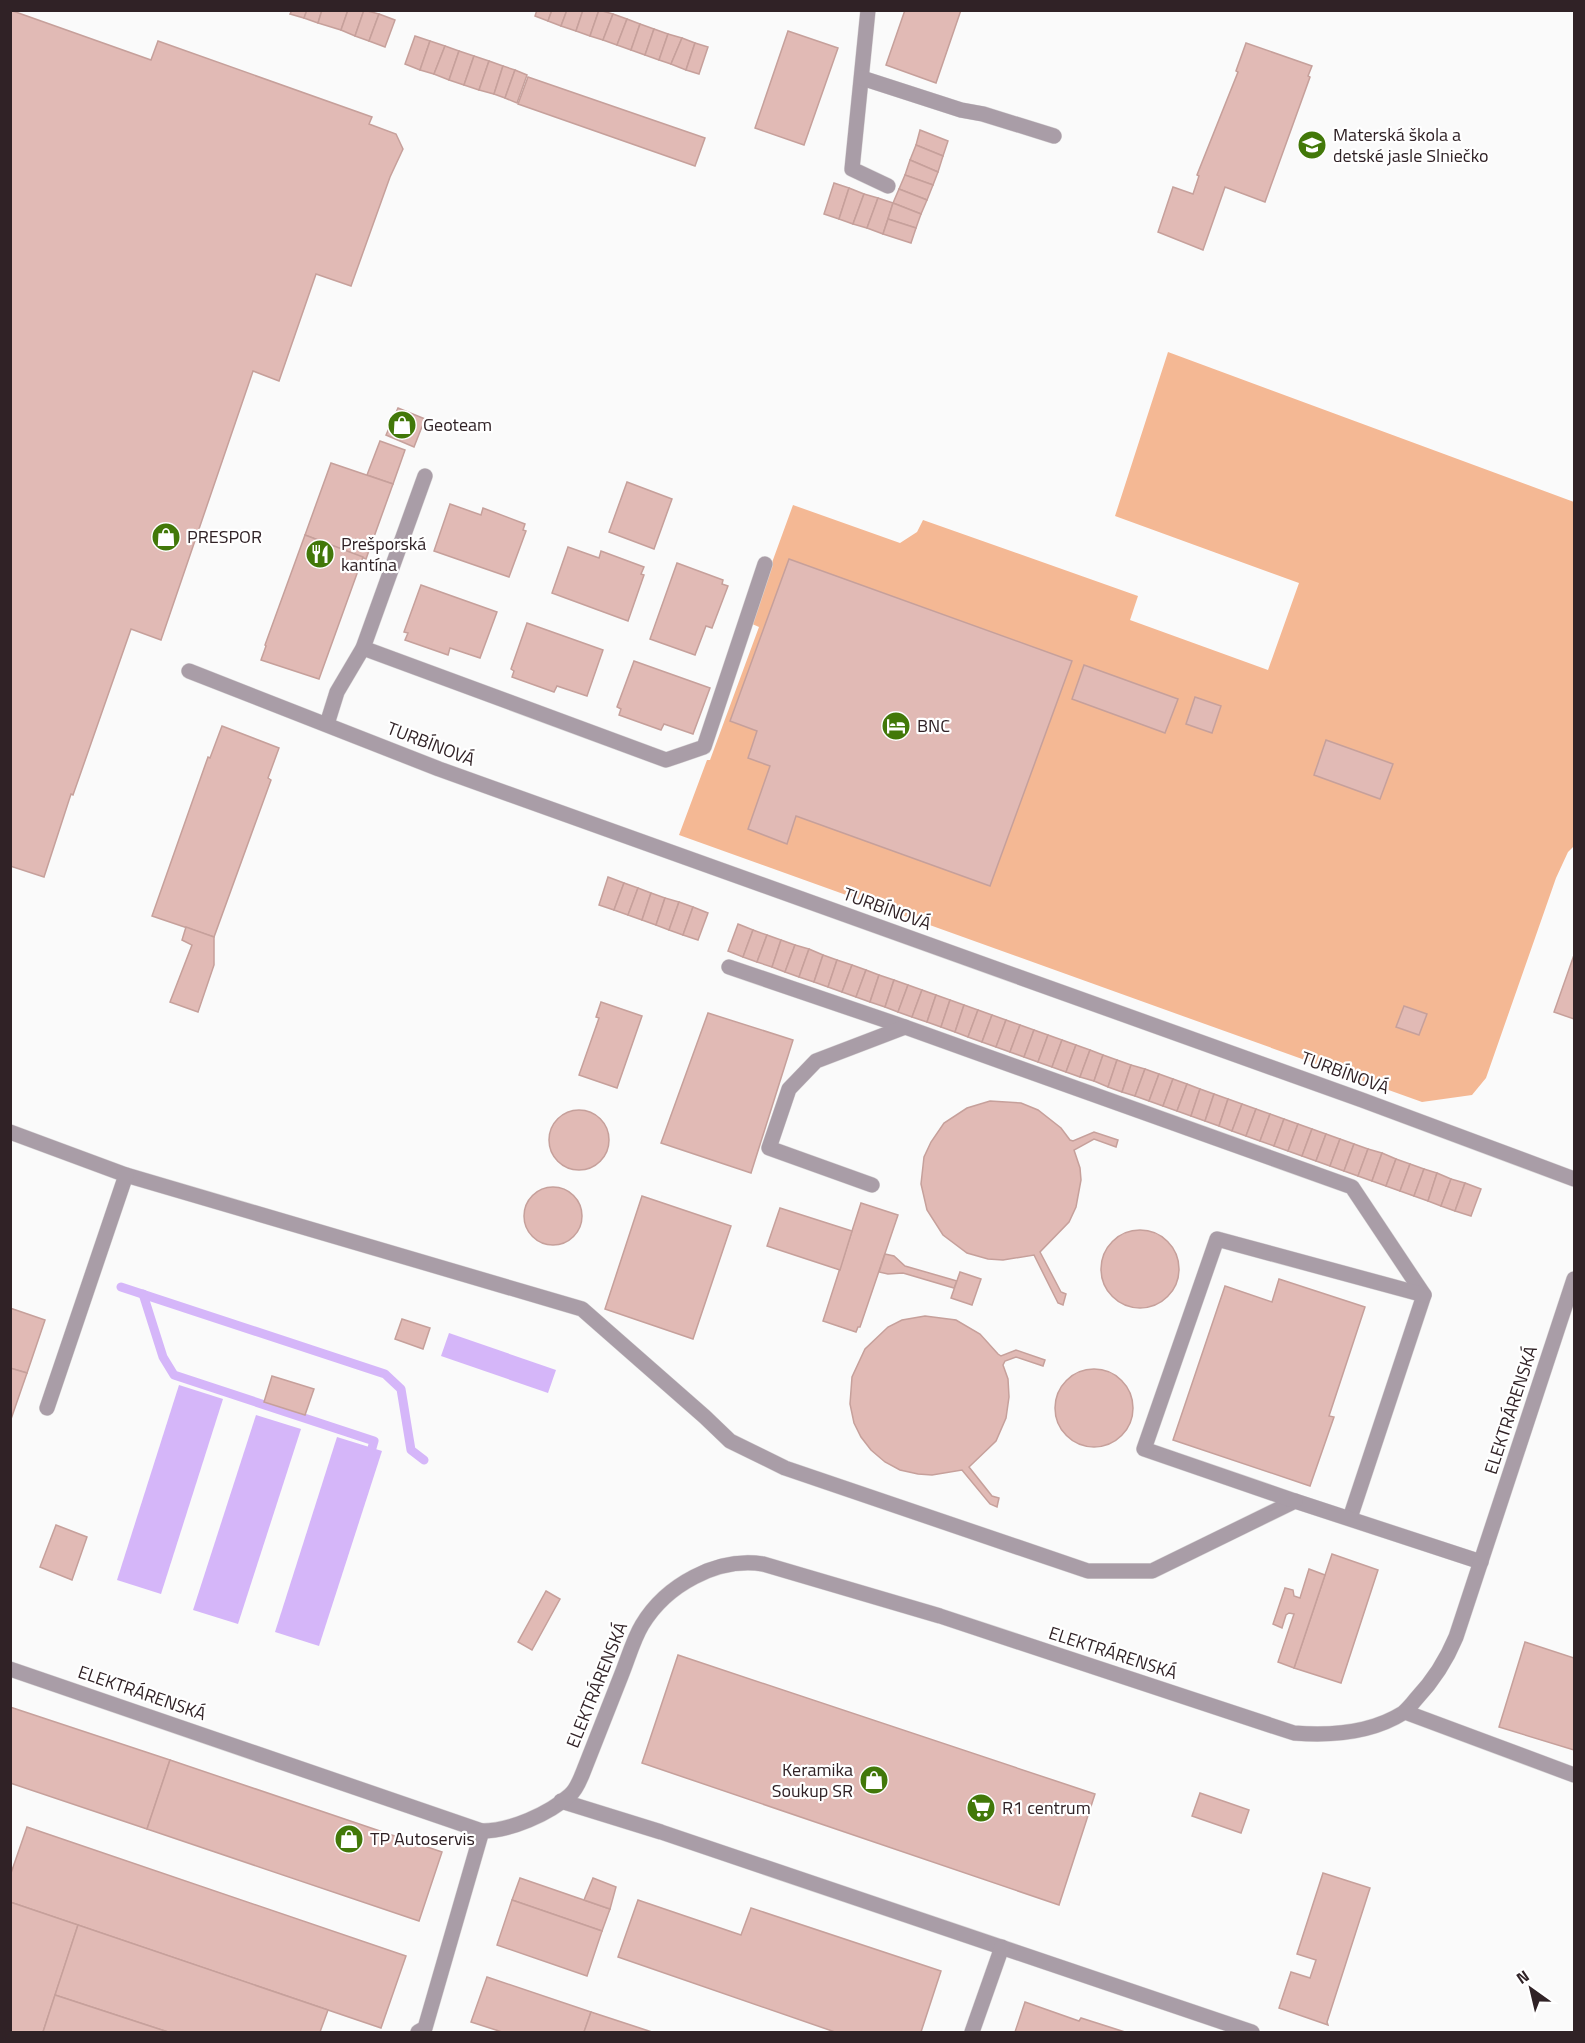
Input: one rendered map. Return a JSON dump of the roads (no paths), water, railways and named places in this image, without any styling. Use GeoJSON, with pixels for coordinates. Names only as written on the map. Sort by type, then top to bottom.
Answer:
{"type":"FeatureCollection","features":[{"type":"Feature","properties":{"kind":"street"},"geometry":{"type":"LineString","coordinates":[[868,10],[852,169],[888,186]]}},
{"type":"Feature","properties":{"kind":"street"},"geometry":{"type":"LineString","coordinates":[[862,78],[961,110],[983,114],[1054,136]]}},
{"type":"Feature","properties":{"kind":"street"},"geometry":{"type":"LineString","coordinates":[[327,724],[337,692],[363,648],[425,476]]}},
{"type":"Feature","properties":{"kind":"street"},"geometry":{"type":"LineString","coordinates":[[363,648],[666,760],[704,747],[765,564]]}},
{"type":"Feature","properties":{"kind":"street","name":"TURBÍNOVÁ"},"geometry":{"type":"LineString","coordinates":[[189,671],[440,769],[1362,1100],[1575,1179]]}},
{"type":"Feature","properties":{"kind":"street"},"geometry":{"type":"LineString","coordinates":[[729,968],[905,1027],[1352,1187],[1424,1295]]}},
{"type":"Feature","properties":{"kind":"street"},"geometry":{"type":"LineString","coordinates":[[872,1185],[769,1148],[789,1089],[816,1061],[905,1027]]}},
{"type":"Feature","properties":{"kind":"street"},"geometry":{"type":"LineString","coordinates":[[10,1132],[126,1175],[582,1309],[730,1441],[785,1468],[1089,1571],[1152,1571],[1295,1501]]}},
{"type":"Feature","properties":{"kind":"street"},"geometry":{"type":"LineString","coordinates":[[47,1408],[126,1175]]}},
{"type":"Feature","properties":{"kind":"street"},"geometry":{"type":"LineString","coordinates":[[1424,1295],[1217,1239],[1144,1449],[1481,1562]]}},
{"type":"Feature","properties":{"kind":"street","name":"ELEKTRÁRENSKÁ"},"geometry":{"type":"LineString","coordinates":[[10,1669],[482,1831],[503,1829],[514,1825],[561,1801],[574,1791],[637,1636],[650,1613],[675,1588],[693,1577],[709,1570],[741,1563],[763,1564],[940,1616],[1294,1733],[1321,1735],[1377,1726],[1405,1712],[1434,1680],[1456,1637],[1575,1279]]}},
{"type":"Feature","properties":{"kind":"street"},"geometry":{"type":"LineString","coordinates":[[1350,1518],[1424,1295]]}},
{"type":"Feature","properties":{"kind":"street"},"geometry":{"type":"LineString","coordinates":[[1405,1712],[1575,1775]]}},
{"type":"Feature","properties":{"kind":"street"},"geometry":{"type":"LineString","coordinates":[[561,1801],[610,1815],[1252,2032]]}},
{"type":"Feature","properties":{"kind":"street"},"geometry":{"type":"LineString","coordinates":[[418,2032],[425,2028],[482,1831]]}},
{"type":"Feature","properties":{"kind":"street"},"geometry":{"type":"LineString","coordinates":[[972,2032],[1002,1947]]}},
{"type":"Feature","properties":{"kind":"waterway"},"geometry":{"type":"LineString","coordinates":[[121,1287],[385,1374],[401,1389],[411,1450],[424,1460]]}},
{"type":"Feature","properties":{"kind":"waterway"},"geometry":{"type":"LineString","coordinates":[[143,1294],[163,1357],[174,1375],[374,1441],[372,1448]]}},
{"type":"Feature","properties":{"kind":"place","name":"Materská škola a detské jasle Slniečko"},"geometry":{"type":"Point","coordinates":[1312,145]}},
{"type":"Feature","properties":{"kind":"place","name":"Geoteam"},"geometry":{"type":"Point","coordinates":[402,425]}},
{"type":"Feature","properties":{"kind":"place","name":"PRESPOR"},"geometry":{"type":"Point","coordinates":[166,537]}},
{"type":"Feature","properties":{"kind":"place","name":"Prešporská kantína"},"geometry":{"type":"Point","coordinates":[320,554]}},
{"type":"Feature","properties":{"kind":"place","name":"BNC"},"geometry":{"type":"Point","coordinates":[896,726]}},
{"type":"Feature","properties":{"kind":"place","name":"Keramika Soukup SR"},"geometry":{"type":"Point","coordinates":[874,1780]}},
{"type":"Feature","properties":{"kind":"place","name":"R1 centrum"},"geometry":{"type":"Point","coordinates":[981,1808]}},
{"type":"Feature","properties":{"kind":"place","name":"TP Autoservis"},"geometry":{"type":"Point","coordinates":[349,1839]}}]}
